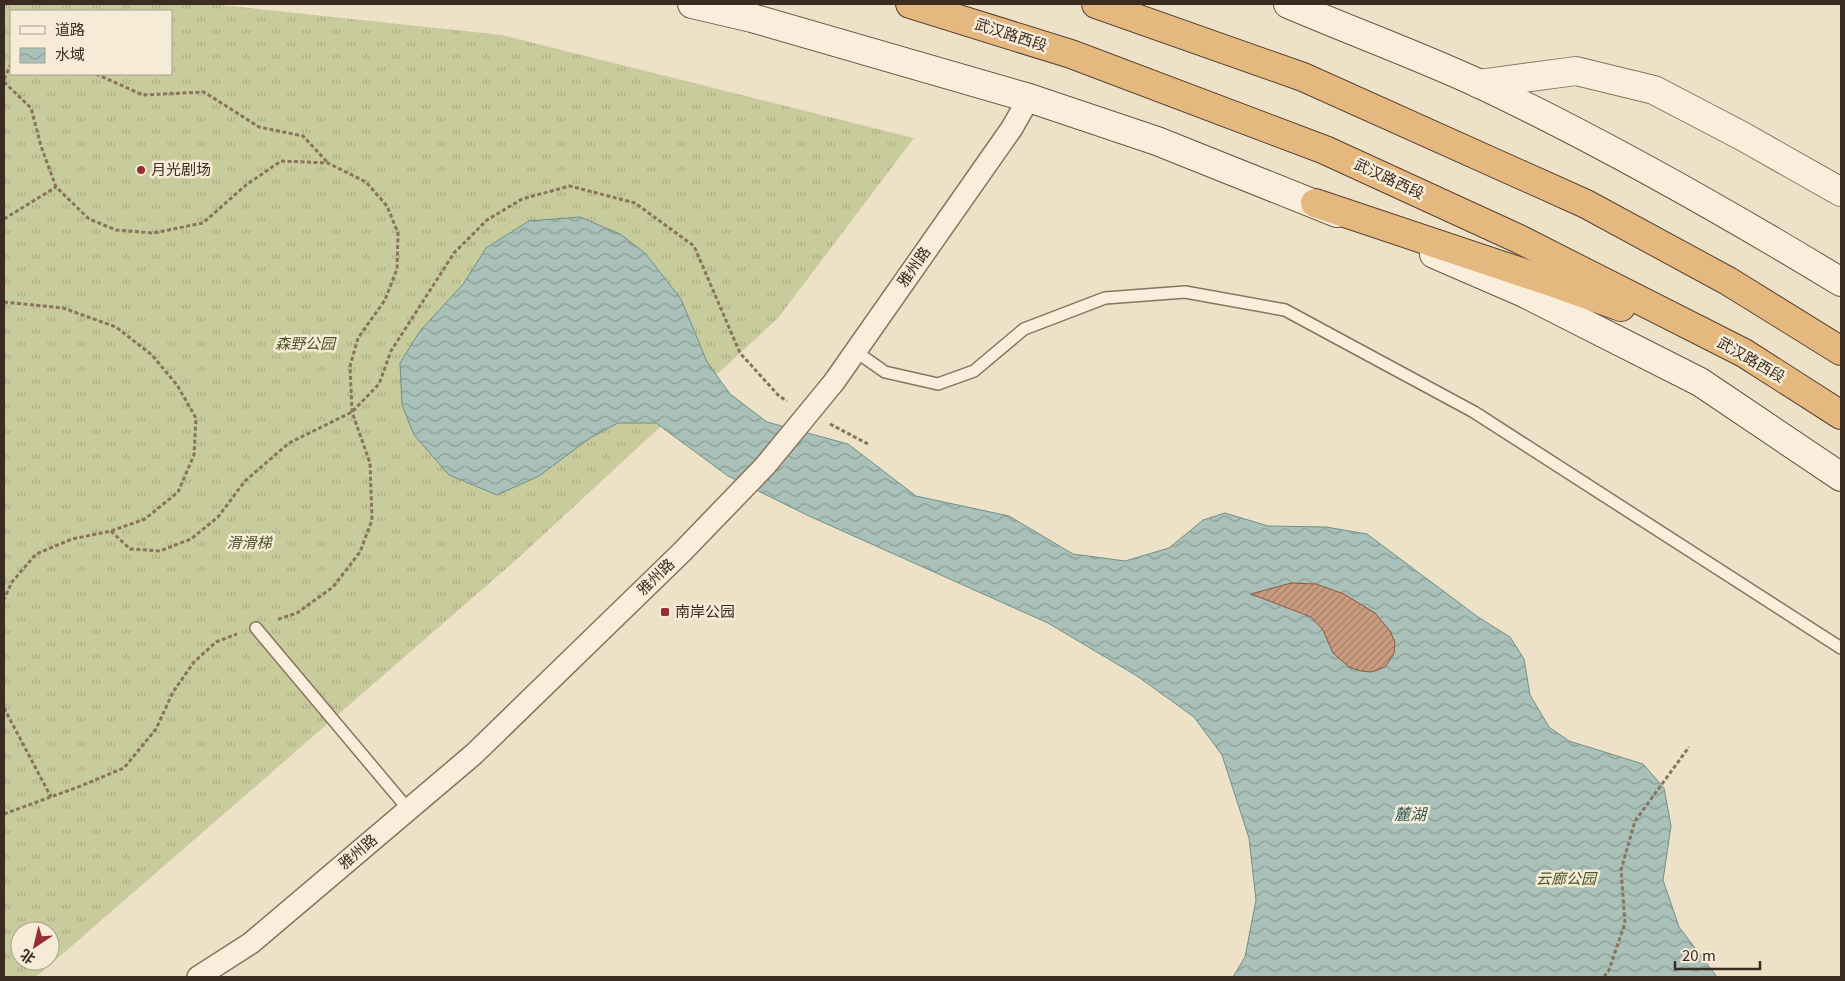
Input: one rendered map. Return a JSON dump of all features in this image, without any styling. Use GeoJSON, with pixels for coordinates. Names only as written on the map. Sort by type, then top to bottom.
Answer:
{"type":"FeatureCollection","features":[{"type":"Feature","properties":{"kind":"highway","name":"武汉路西段"},"geometry":{"type":"LineString","coordinates":[[910,4],[1071,54],[1325,150],[1519,238],[1744,353],[1841,415]]}},
{"type":"Feature","properties":{"kind":"highway"},"geometry":{"type":"LineString","coordinates":[[1096,4],[1303,77],[1586,204],[1728,281],[1841,351]]}},
{"type":"Feature","properties":{"kind":"highway"},"geometry":{"type":"LineString","coordinates":[[1315,203],[1560,285],[1744,353]]}},
{"type":"Feature","properties":{"kind":"main road"},"geometry":{"type":"LineString","coordinates":[[692,4],[752,18],[1029,98],[1157,141],[1315,203],[1524,293],[1700,382],[1841,477]]}},
{"type":"Feature","properties":{"kind":"main road"},"geometry":{"type":"LineString","coordinates":[[1288,4],[1479,84],[1616,153],[1751,227],[1841,282]]}},
{"type":"Feature","properties":{"kind":"main road"},"geometry":{"type":"LineString","coordinates":[[1479,84],[1576,71],[1654,90],[1742,136],[1841,192]]}},
{"type":"Feature","properties":{"kind":"street","name":"雅州路"},"geometry":{"type":"LineString","coordinates":[[198,977],[251,943],[474,754],[682,552],[764,466],[834,382],[1012,128],[1029,98]]}},
{"type":"Feature","properties":{"kind":"lane"},"geometry":{"type":"LineString","coordinates":[[855,351],[885,372],[938,384],[974,371],[1024,329],[1105,298],[1185,292],[1285,310],[1474,412],[1841,648]]}},
{"type":"Feature","properties":{"kind":"lane"},"geometry":{"type":"LineString","coordinates":[[256,628],[408,810]]}},
{"type":"Feature","properties":{"kind":"path"},"geometry":{"type":"LineString","coordinates":[[10,66],[4,80],[31,108],[41,146],[56,187],[89,219],[116,230],[152,233],[203,223],[246,185],[280,161],[328,163]]}},
{"type":"Feature","properties":{"kind":"path"},"geometry":{"type":"LineString","coordinates":[[4,814],[124,768],[156,729],[173,692],[194,662],[216,642],[297,613],[333,587],[360,552],[372,520],[370,463],[352,412],[350,366],[358,338],[386,300],[397,269],[398,233],[387,206],[366,182],[328,163],[303,136],[259,127],[204,92],[143,95],[98,75]]}},
{"type":"Feature","properties":{"kind":"path"},"geometry":{"type":"LineString","coordinates":[[111,531],[130,549],[160,551],[191,539],[218,517],[246,481],[288,443],[352,412],[379,384],[391,351],[454,253],[487,220],[522,199],[570,186],[635,203],[694,246],[740,353],[779,396],[795,405]]}},
{"type":"Feature","properties":{"kind":"path"},"geometry":{"type":"LineString","coordinates":[[4,219],[56,187]]}},
{"type":"Feature","properties":{"kind":"path"},"geometry":{"type":"LineString","coordinates":[[4,298],[5,302],[63,308],[116,326],[152,355],[177,385],[196,418],[194,455],[178,492],[145,519],[111,531],[72,539],[36,554],[12,582],[4,599]]}},
{"type":"Feature","properties":{"kind":"path"},"geometry":{"type":"LineString","coordinates":[[827,422],[868,444]]}},
{"type":"Feature","properties":{"kind":"path"},"geometry":{"type":"LineString","coordinates":[[4,708],[51,797]]}},
{"type":"Feature","properties":{"kind":"path"},"geometry":{"type":"LineString","coordinates":[[1604,977],[1609,970],[1625,923],[1621,870],[1635,821],[1689,747]]}},
{"type":"Feature","properties":{"kind":"green space","name":"森野公园"},"geometry":{"type":"Polygon","coordinates":[[[4,4],[212,4],[502,35],[914,138],[778,318],[515,561],[60,956],[60,921],[10,921],[10,971],[43,971],[36,977],[4,977],[4,4]]]}},
{"type":"Feature","properties":{"kind":"water","name":"麓湖"},"geometry":{"type":"Polygon","coordinates":[[[580,217],[620,234],[645,253],[681,299],[707,362],[730,394],[767,422],[848,444],[916,496],[1009,516],[1073,554],[1125,561],[1169,548],[1203,520],[1225,513],[1268,526],[1326,527],[1367,534],[1478,617],[1510,637],[1524,659],[1530,695],[1549,727],[1569,741],[1643,764],[1664,788],[1671,826],[1663,880],[1679,927],[1717,977],[1233,977],[1245,957],[1256,900],[1249,838],[1222,755],[1194,717],[1137,676],[1048,623],[809,516],[728,476],[656,423],[618,423],[590,438],[539,476],[497,495],[449,475],[414,435],[402,405],[400,363],[420,331],[464,283],[486,248],[529,221],[580,217]]]}},
{"type":"Feature","properties":{"kind":"building"},"geometry":{"type":"Polygon","coordinates":[[[1291,583],[1316,584],[1344,594],[1375,613],[1390,631],[1395,642],[1394,654],[1385,667],[1371,672],[1349,667],[1333,653],[1323,630],[1311,617],[1251,594],[1291,583]]]}},
{"type":"Feature","properties":{"kind":"place","name":"月光剧场"},"geometry":{"type":"Point","coordinates":[141,170]}},
{"type":"Feature","properties":{"kind":"place","name":"南岸公园"},"geometry":{"type":"Point","coordinates":[665,612]}},
{"type":"Feature","properties":{"kind":"park label","name":"滑滑梯"},"geometry":{"type":"Point","coordinates":[249,543]}},
{"type":"Feature","properties":{"kind":"park label","name":"云廊公园"},"geometry":{"type":"Point","coordinates":[1566,879]}}]}
